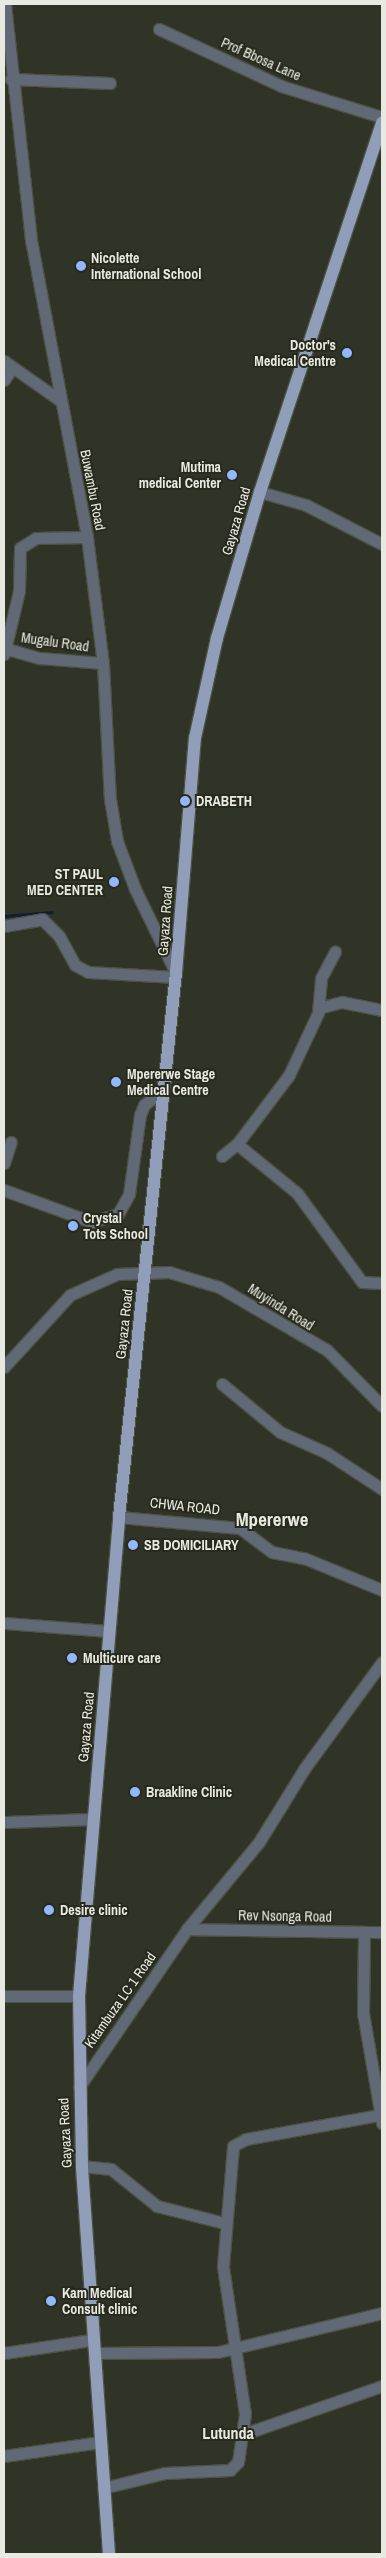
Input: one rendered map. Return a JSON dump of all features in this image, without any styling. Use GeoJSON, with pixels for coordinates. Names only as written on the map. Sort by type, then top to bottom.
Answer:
{"type":"FeatureCollection","features":[{"type":"Feature","properties":{"kind":"main road","name":"Gayaza Road"},"geometry":{"type":"LineString","coordinates":[[109,2554],[94,2353],[91,2340],[78,2088],[79,1996],[92,1819],[119,1517],[165,1088],[195,738],[217,638],[260,492],[382,123]]}},
{"type":"Feature","properties":{"kind":"street","name":"Buwambu Road"},"geometry":{"type":"LineString","coordinates":[[5,4],[6,42],[31,240],[58,399],[87,537],[103,663],[110,799],[117,841],[146,916],[176,975]]}},
{"type":"Feature","properties":{"kind":"street","name":"Prof Bbosa Lane"},"geometry":{"type":"LineString","coordinates":[[159,29],[281,86],[382,117]]}},
{"type":"Feature","properties":{"kind":"street"},"geometry":{"type":"LineString","coordinates":[[12,78],[110,83]]}},
{"type":"Feature","properties":{"kind":"street"},"geometry":{"type":"LineString","coordinates":[[4,380],[8,365],[58,399]]}},
{"type":"Feature","properties":{"kind":"street"},"geometry":{"type":"LineString","coordinates":[[260,492],[306,505],[382,544]]}},
{"type":"Feature","properties":{"kind":"street"},"geometry":{"type":"LineString","coordinates":[[4,650],[19,591],[20,548],[36,538],[87,537]]}},
{"type":"Feature","properties":{"kind":"street","name":"Mugalu Road"},"geometry":{"type":"LineString","coordinates":[[4,650],[40,658],[103,663]]}},
{"type":"Feature","properties":{"kind":"street"},"geometry":{"type":"LineString","coordinates":[[4,926],[42,919],[59,936],[75,965],[88,972],[176,975]]}},
{"type":"Feature","properties":{"kind":"street"},"geometry":{"type":"LineString","coordinates":[[222,1156],[237,1144],[289,1075],[319,1008],[322,978],[335,952]]}},
{"type":"Feature","properties":{"kind":"street"},"geometry":{"type":"LineString","coordinates":[[319,1008],[342,1002],[382,1010]]}},
{"type":"Feature","properties":{"kind":"street"},"geometry":{"type":"LineString","coordinates":[[4,1190],[92,1222],[118,1214],[129,1194],[140,1115],[144,1105],[165,1088]]}},
{"type":"Feature","properties":{"kind":"street"},"geometry":{"type":"LineString","coordinates":[[4,1163],[11,1142]]}},
{"type":"Feature","properties":{"kind":"street"},"geometry":{"type":"LineString","coordinates":[[237,1144],[297,1193],[362,1282],[382,1283]]}},
{"type":"Feature","properties":{"kind":"street","name":"Muyinda Road"},"geometry":{"type":"LineString","coordinates":[[4,1367],[63,1300],[101,1280],[145,1270],[182,1274],[219,1287],[336,1357],[382,1406]]}},
{"type":"Feature","properties":{"kind":"street"},"geometry":{"type":"LineString","coordinates":[[222,1384],[280,1432],[327,1452],[382,1489]]}},
{"type":"Feature","properties":{"kind":"street","name":"CHWA ROAD"},"geometry":{"type":"LineString","coordinates":[[119,1517],[240,1528],[272,1552],[304,1558],[382,1590]]}},
{"type":"Feature","properties":{"kind":"street"},"geometry":{"type":"LineString","coordinates":[[4,1622],[109,1632]]}},
{"type":"Feature","properties":{"kind":"street","name":"Kitambuza LC 1 Road"},"geometry":{"type":"LineString","coordinates":[[78,2088],[187,1929],[259,1842],[304,1769],[382,1662]]}},
{"type":"Feature","properties":{"kind":"street"},"geometry":{"type":"LineString","coordinates":[[4,1822],[92,1819]]}},
{"type":"Feature","properties":{"kind":"street","name":"Rev Nsonga Road"},"geometry":{"type":"LineString","coordinates":[[187,1929],[364,1934],[382,1932]]}},
{"type":"Feature","properties":{"kind":"street"},"geometry":{"type":"LineString","coordinates":[[103,2488],[165,2473],[230,2470],[238,2462],[244,2434],[237,2348],[226,2295],[224,2223],[230,2152],[237,2142],[381,2119],[363,2013],[364,1934]]}},
{"type":"Feature","properties":{"kind":"street"},"geometry":{"type":"LineString","coordinates":[[4,1996],[79,1996]]}},
{"type":"Feature","properties":{"kind":"street"},"geometry":{"type":"LineString","coordinates":[[82,2166],[111,2168],[158,2206],[224,2223]]}},
{"type":"Feature","properties":{"kind":"street"},"geometry":{"type":"LineString","coordinates":[[94,2353],[237,2348],[382,2313]]}},
{"type":"Feature","properties":{"kind":"street"},"geometry":{"type":"LineString","coordinates":[[4,2354],[91,2340]]}},
{"type":"Feature","properties":{"kind":"street"},"geometry":{"type":"LineString","coordinates":[[244,2434],[382,2386]]}},
{"type":"Feature","properties":{"kind":"street"},"geometry":{"type":"LineString","coordinates":[[4,2456],[100,2442]]}},
{"type":"Feature","properties":{"kind":"waterway"},"geometry":{"type":"LineString","coordinates":[[4,916],[52,912]]}},
{"type":"Feature","properties":{"kind":"place","name":"Nicolette International School"},"geometry":{"type":"Point","coordinates":[81,266]}},
{"type":"Feature","properties":{"kind":"place","name":"Doctor's Medical Centre"},"geometry":{"type":"Point","coordinates":[347,353]}},
{"type":"Feature","properties":{"kind":"place","name":"Mutima medical Center"},"geometry":{"type":"Point","coordinates":[232,475]}},
{"type":"Feature","properties":{"kind":"place","name":"DRABETH"},"geometry":{"type":"Point","coordinates":[185,801]}},
{"type":"Feature","properties":{"kind":"place","name":"ST PAUL MED CENTER"},"geometry":{"type":"Point","coordinates":[114,882]}},
{"type":"Feature","properties":{"kind":"place","name":"Mpererwe Stage Medical Centre"},"geometry":{"type":"Point","coordinates":[116,1082]}},
{"type":"Feature","properties":{"kind":"place","name":"Crystal Tots School"},"geometry":{"type":"Point","coordinates":[73,1226]}},
{"type":"Feature","properties":{"kind":"place","name":"SB DOMICILIARY"},"geometry":{"type":"Point","coordinates":[133,1545]}},
{"type":"Feature","properties":{"kind":"place","name":"Multicure care"},"geometry":{"type":"Point","coordinates":[72,1658]}},
{"type":"Feature","properties":{"kind":"place","name":"Braakline Clinic"},"geometry":{"type":"Point","coordinates":[135,1792]}},
{"type":"Feature","properties":{"kind":"place","name":"Desire clinic"},"geometry":{"type":"Point","coordinates":[49,1910]}},
{"type":"Feature","properties":{"kind":"place","name":"Kam Medical Consult clinic"},"geometry":{"type":"Point","coordinates":[51,2301]}},
{"type":"Feature","properties":{"kind":"district","name":"Mpererwe"},"geometry":{"type":"Point","coordinates":[272,1520]}},
{"type":"Feature","properties":{"kind":"district","name":"Lutunda"},"geometry":{"type":"Point","coordinates":[228,2433]}}]}
